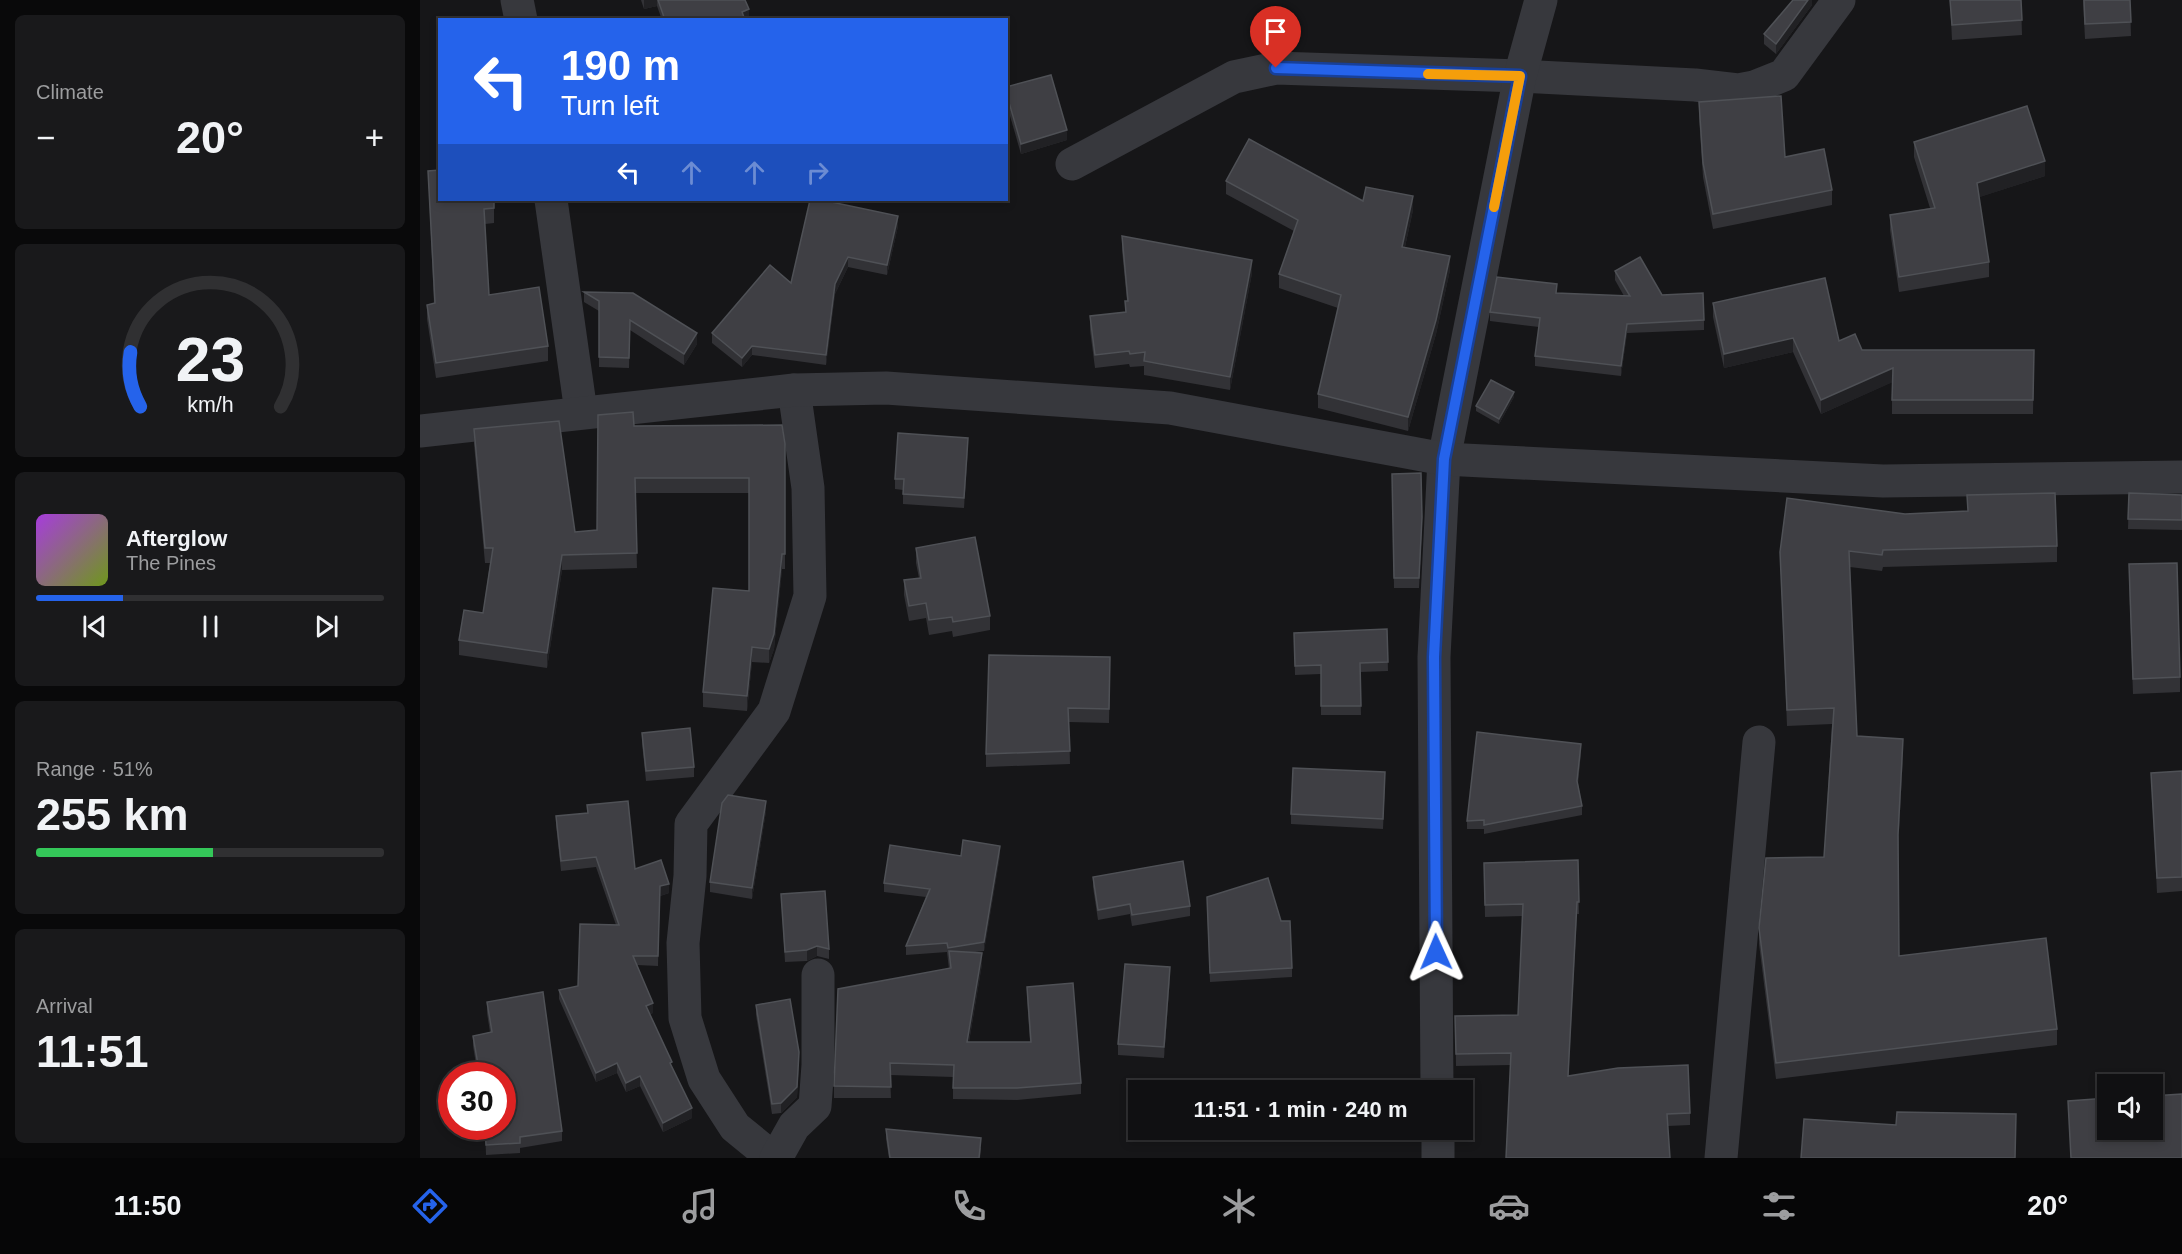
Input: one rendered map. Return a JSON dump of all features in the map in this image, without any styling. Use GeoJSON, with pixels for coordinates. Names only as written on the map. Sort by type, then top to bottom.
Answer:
{"type":"FeatureCollection","features":[{"type":"Feature","properties":{"kind":"street"},"geometry":{"type":"LineString","coordinates":[[517,0],[520,18]]}},
{"type":"Feature","properties":{"kind":"street"},"geometry":{"type":"LineString","coordinates":[[1437,1080],[1434,657],[1444,459],[1520,76],[1541,0]]}},
{"type":"Feature","properties":{"kind":"street"},"geometry":{"type":"LineString","coordinates":[[1072,164],[1234,77],[1276,68],[1695,84],[1738,90],[1754,87],[1784,75],[1839,0]]}},
{"type":"Feature","properties":{"kind":"street"},"geometry":{"type":"LineString","coordinates":[[552,201],[581,412]]}},
{"type":"Feature","properties":{"kind":"street"},"geometry":{"type":"LineString","coordinates":[[420,431],[794,390],[886,388],[1170,408],[1444,459],[1883,481],[2182,477]]}},
{"type":"Feature","properties":{"kind":"street"},"geometry":{"type":"LineString","coordinates":[[794,390],[808,488],[810,596],[774,711],[691,824],[690,876],[683,943],[685,1018],[704,1079],[735,1127],[774,1158],[795,1126],[815,1106],[818,1065],[818,975]]}},
{"type":"Feature","properties":{"kind":"street"},"geometry":{"type":"LineString","coordinates":[[1721,1158],[1759,742]]}},
{"type":"Feature","properties":{"kind":"street"},"geometry":{"type":"LineString","coordinates":[[1438,1140],[1438,1158]]}},
{"type":"Feature","properties":{"kind":"building"},"geometry":{"type":"Polygon","coordinates":[[[658,0],[745,0],[749,9],[742,12],[744,18],[664,18],[658,0]]]}},
{"type":"Feature","properties":{"kind":"building"},"geometry":{"type":"Polygon","coordinates":[[[1793,0],[1808,0],[1776,44],[1764,34],[1793,0]]]}},
{"type":"Feature","properties":{"kind":"building"},"geometry":{"type":"Polygon","coordinates":[[[1950,0],[2021,0],[2022,20],[1952,25],[1950,0]]]}},
{"type":"Feature","properties":{"kind":"building"},"geometry":{"type":"Polygon","coordinates":[[[2084,0],[2130,0],[2131,22],[2085,24],[2084,0]]]}},
{"type":"Feature","properties":{"kind":"building"},"geometry":{"type":"Polygon","coordinates":[[[1051,75],[1067,130],[1021,144],[1008,99],[1008,86],[1051,75]]]}},
{"type":"Feature","properties":{"kind":"building"},"geometry":{"type":"Polygon","coordinates":[[[1781,96],[1785,157],[1824,149],[1832,190],[1713,214],[1703,163],[1699,102],[1781,96]]]}},
{"type":"Feature","properties":{"kind":"building"},"geometry":{"type":"Polygon","coordinates":[[[2027,106],[2045,161],[1977,183],[1989,262],[1899,277],[1890,215],[1935,208],[1914,142],[2027,106]]]}},
{"type":"Feature","properties":{"kind":"building"},"geometry":{"type":"Polygon","coordinates":[[[1249,139],[1363,201],[1366,187],[1413,196],[1402,247],[1450,256],[1436,320],[1408,417],[1318,394],[1341,295],[1279,274],[1298,220],[1226,181],[1249,139]]]}},
{"type":"Feature","properties":{"kind":"building"},"geometry":{"type":"Polygon","coordinates":[[[438,170],[438,201],[494,201],[494,208],[484,209],[489,295],[539,287],[548,346],[436,363],[427,305],[435,303],[428,171],[438,170]]]}},
{"type":"Feature","properties":{"kind":"building"},"geometry":{"type":"Polygon","coordinates":[[[810,201],[827,201],[898,216],[887,265],[848,257],[835,284],[826,355],[752,346],[742,358],[712,333],[770,265],[791,283],[810,201]]]}},
{"type":"Feature","properties":{"kind":"building"},"geometry":{"type":"Polygon","coordinates":[[[1122,236],[1252,260],[1230,377],[1144,361],[1145,352],[1130,354],[1129,351],[1095,355],[1090,316],[1126,312],[1125,301],[1128,301],[1122,236]]]}},
{"type":"Feature","properties":{"kind":"building"},"geometry":{"type":"Polygon","coordinates":[[[1640,257],[1662,295],[1703,293],[1704,320],[1627,324],[1621,366],[1535,356],[1540,318],[1490,312],[1497,277],[1557,284],[1556,293],[1630,296],[1615,271],[1640,257]]]}},
{"type":"Feature","properties":{"kind":"building"},"geometry":{"type":"Polygon","coordinates":[[[1825,278],[1839,341],[1855,334],[1862,350],[2034,350],[2033,400],[1892,400],[1893,368],[1821,400],[1793,338],[1724,354],[1713,303],[1825,278]]]}},
{"type":"Feature","properties":{"kind":"building"},"geometry":{"type":"Polygon","coordinates":[[[584,292],[633,293],[697,333],[684,354],[630,320],[629,358],[599,357],[599,301],[584,292]]]}},
{"type":"Feature","properties":{"kind":"building"},"geometry":{"type":"Polygon","coordinates":[[[1491,380],[1514,392],[1499,419],[1476,406],[1491,380]]]}},
{"type":"Feature","properties":{"kind":"building"},"geometry":{"type":"Polygon","coordinates":[[[633,412],[634,426],[782,425],[785,444],[785,554],[782,554],[774,634],[769,649],[752,647],[747,696],[703,692],[713,588],[749,591],[749,478],[635,478],[637,553],[562,555],[547,653],[459,640],[464,610],[483,613],[493,548],[485,548],[474,429],[559,421],[575,532],[597,530],[598,415],[633,412]]]}},
{"type":"Feature","properties":{"kind":"building"},"geometry":{"type":"Polygon","coordinates":[[[898,433],[968,438],[964,498],[903,494],[904,479],[895,479],[898,433]]]}},
{"type":"Feature","properties":{"kind":"building"},"geometry":{"type":"Polygon","coordinates":[[[1421,473],[1422,517],[1419,578],[1394,578],[1392,474],[1421,473]]]}},
{"type":"Feature","properties":{"kind":"building"},"geometry":{"type":"Polygon","coordinates":[[[2055,493],[2057,546],[1883,550],[1882,555],[1849,551],[1857,736],[1903,739],[1898,835],[1899,956],[2046,938],[2057,1029],[1776,1063],[1759,928],[1766,858],[1824,857],[1834,708],[1787,710],[1780,552],[1787,498],[1905,514],[1968,511],[1967,495],[2055,493]]]}},
{"type":"Feature","properties":{"kind":"building"},"geometry":{"type":"Polygon","coordinates":[[[2129,493],[2182,495],[2182,520],[2128,519],[2129,493]]]}},
{"type":"Feature","properties":{"kind":"building"},"geometry":{"type":"Polygon","coordinates":[[[975,537],[990,616],[953,622],[952,617],[929,620],[926,603],[909,606],[904,580],[921,578],[916,548],[975,537]]]}},
{"type":"Feature","properties":{"kind":"building"},"geometry":{"type":"Polygon","coordinates":[[[2177,563],[2180,677],[2133,679],[2129,564],[2177,563]]]}},
{"type":"Feature","properties":{"kind":"building"},"geometry":{"type":"Polygon","coordinates":[[[1387,629],[1388,662],[1360,663],[1361,706],[1321,706],[1321,665],[1295,666],[1294,633],[1387,629]]]}},
{"type":"Feature","properties":{"kind":"building"},"geometry":{"type":"Polygon","coordinates":[[[989,655],[1110,657],[1109,709],[1068,708],[1070,751],[986,754],[989,655]]]}},
{"type":"Feature","properties":{"kind":"building"},"geometry":{"type":"Polygon","coordinates":[[[690,728],[694,767],[646,771],[642,733],[690,728]]]}},
{"type":"Feature","properties":{"kind":"building"},"geometry":{"type":"Polygon","coordinates":[[[1477,732],[1581,744],[1577,781],[1582,806],[1484,825],[1484,820],[1467,821],[1477,732]]]}},
{"type":"Feature","properties":{"kind":"building"},"geometry":{"type":"Polygon","coordinates":[[[1293,768],[1385,772],[1383,819],[1291,814],[1293,768]]]}},
{"type":"Feature","properties":{"kind":"building"},"geometry":{"type":"Polygon","coordinates":[[[2182,771],[2182,877],[2157,878],[2151,773],[2182,771]]]}},
{"type":"Feature","properties":{"kind":"building"},"geometry":{"type":"Polygon","coordinates":[[[728,795],[766,801],[752,888],[710,882],[722,803],[728,795]]]}},
{"type":"Feature","properties":{"kind":"building"},"geometry":{"type":"Polygon","coordinates":[[[628,801],[635,869],[661,860],[669,884],[660,886],[658,956],[633,956],[653,1003],[646,1006],[692,1108],[663,1123],[640,1076],[626,1083],[617,1063],[596,1073],[559,990],[578,986],[580,924],[619,925],[596,857],[561,861],[556,816],[588,813],[587,805],[628,801]]]}},
{"type":"Feature","properties":{"kind":"building"},"geometry":{"type":"Polygon","coordinates":[[[963,840],[1000,846],[984,942],[948,948],[947,943],[906,946],[930,889],[884,883],[890,845],[961,856],[963,840]]]}},
{"type":"Feature","properties":{"kind":"building"},"geometry":{"type":"Polygon","coordinates":[[[1578,860],[1579,902],[1577,902],[1568,1076],[1618,1068],[1688,1065],[1690,1113],[1667,1114],[1670,1158],[1506,1158],[1511,1053],[1456,1054],[1455,1016],[1518,1015],[1523,904],[1485,905],[1484,863],[1578,860]]]}},
{"type":"Feature","properties":{"kind":"building"},"geometry":{"type":"Polygon","coordinates":[[[1183,861],[1190,906],[1132,915],[1130,904],[1098,910],[1093,877],[1183,861]]]}},
{"type":"Feature","properties":{"kind":"building"},"geometry":{"type":"Polygon","coordinates":[[[1268,878],[1281,921],[1290,921],[1292,968],[1210,973],[1207,897],[1268,878]]]}},
{"type":"Feature","properties":{"kind":"building"},"geometry":{"type":"Polygon","coordinates":[[[825,891],[829,949],[817,946],[807,950],[785,952],[781,894],[825,891]]]}},
{"type":"Feature","properties":{"kind":"building"},"geometry":{"type":"Polygon","coordinates":[[[949,951],[982,953],[967,1042],[1031,1042],[1027,987],[1073,983],[1081,1083],[1017,1088],[953,1088],[954,1065],[890,1063],[891,1087],[834,1086],[838,989],[951,968],[949,951]]]}},
{"type":"Feature","properties":{"kind":"building"},"geometry":{"type":"Polygon","coordinates":[[[1125,964],[1170,967],[1164,1047],[1118,1044],[1125,964]]]}},
{"type":"Feature","properties":{"kind":"building"},"geometry":{"type":"Polygon","coordinates":[[[543,992],[562,1131],[520,1137],[520,1143],[486,1145],[486,1140],[516,1140],[516,1062],[478,1062],[473,1036],[492,1032],[487,1002],[543,992]]]}},
{"type":"Feature","properties":{"kind":"building"},"geometry":{"type":"Polygon","coordinates":[[[790,999],[799,1052],[797,1087],[781,1103],[772,1104],[756,1005],[790,999]]]}},
{"type":"Feature","properties":{"kind":"building"},"geometry":{"type":"Polygon","coordinates":[[[2182,1094],[2182,1158],[2071,1158],[2068,1101],[2097,1099],[2097,1140],[2163,1140],[2163,1095],[2182,1094]]]}},
{"type":"Feature","properties":{"kind":"building"},"geometry":{"type":"Polygon","coordinates":[[[1897,1112],[2016,1114],[2015,1158],[1801,1158],[1804,1119],[1896,1125],[1897,1112]]]}},
{"type":"Feature","properties":{"kind":"building"},"geometry":{"type":"Polygon","coordinates":[[[886,1129],[981,1138],[979,1158],[890,1158],[886,1129]]]}},
{"type":"Feature","properties":{"kind":"slow traffic"},"geometry":{"type":"LineString","coordinates":[[1428,74],[1520,76],[1494,207]]}},
{"type":"Feature","properties":{"kind":"route"},"geometry":{"type":"LineString","coordinates":[[1276,68],[1520,76],[1444,459],[1434,657],[1436,952]]}}]}
